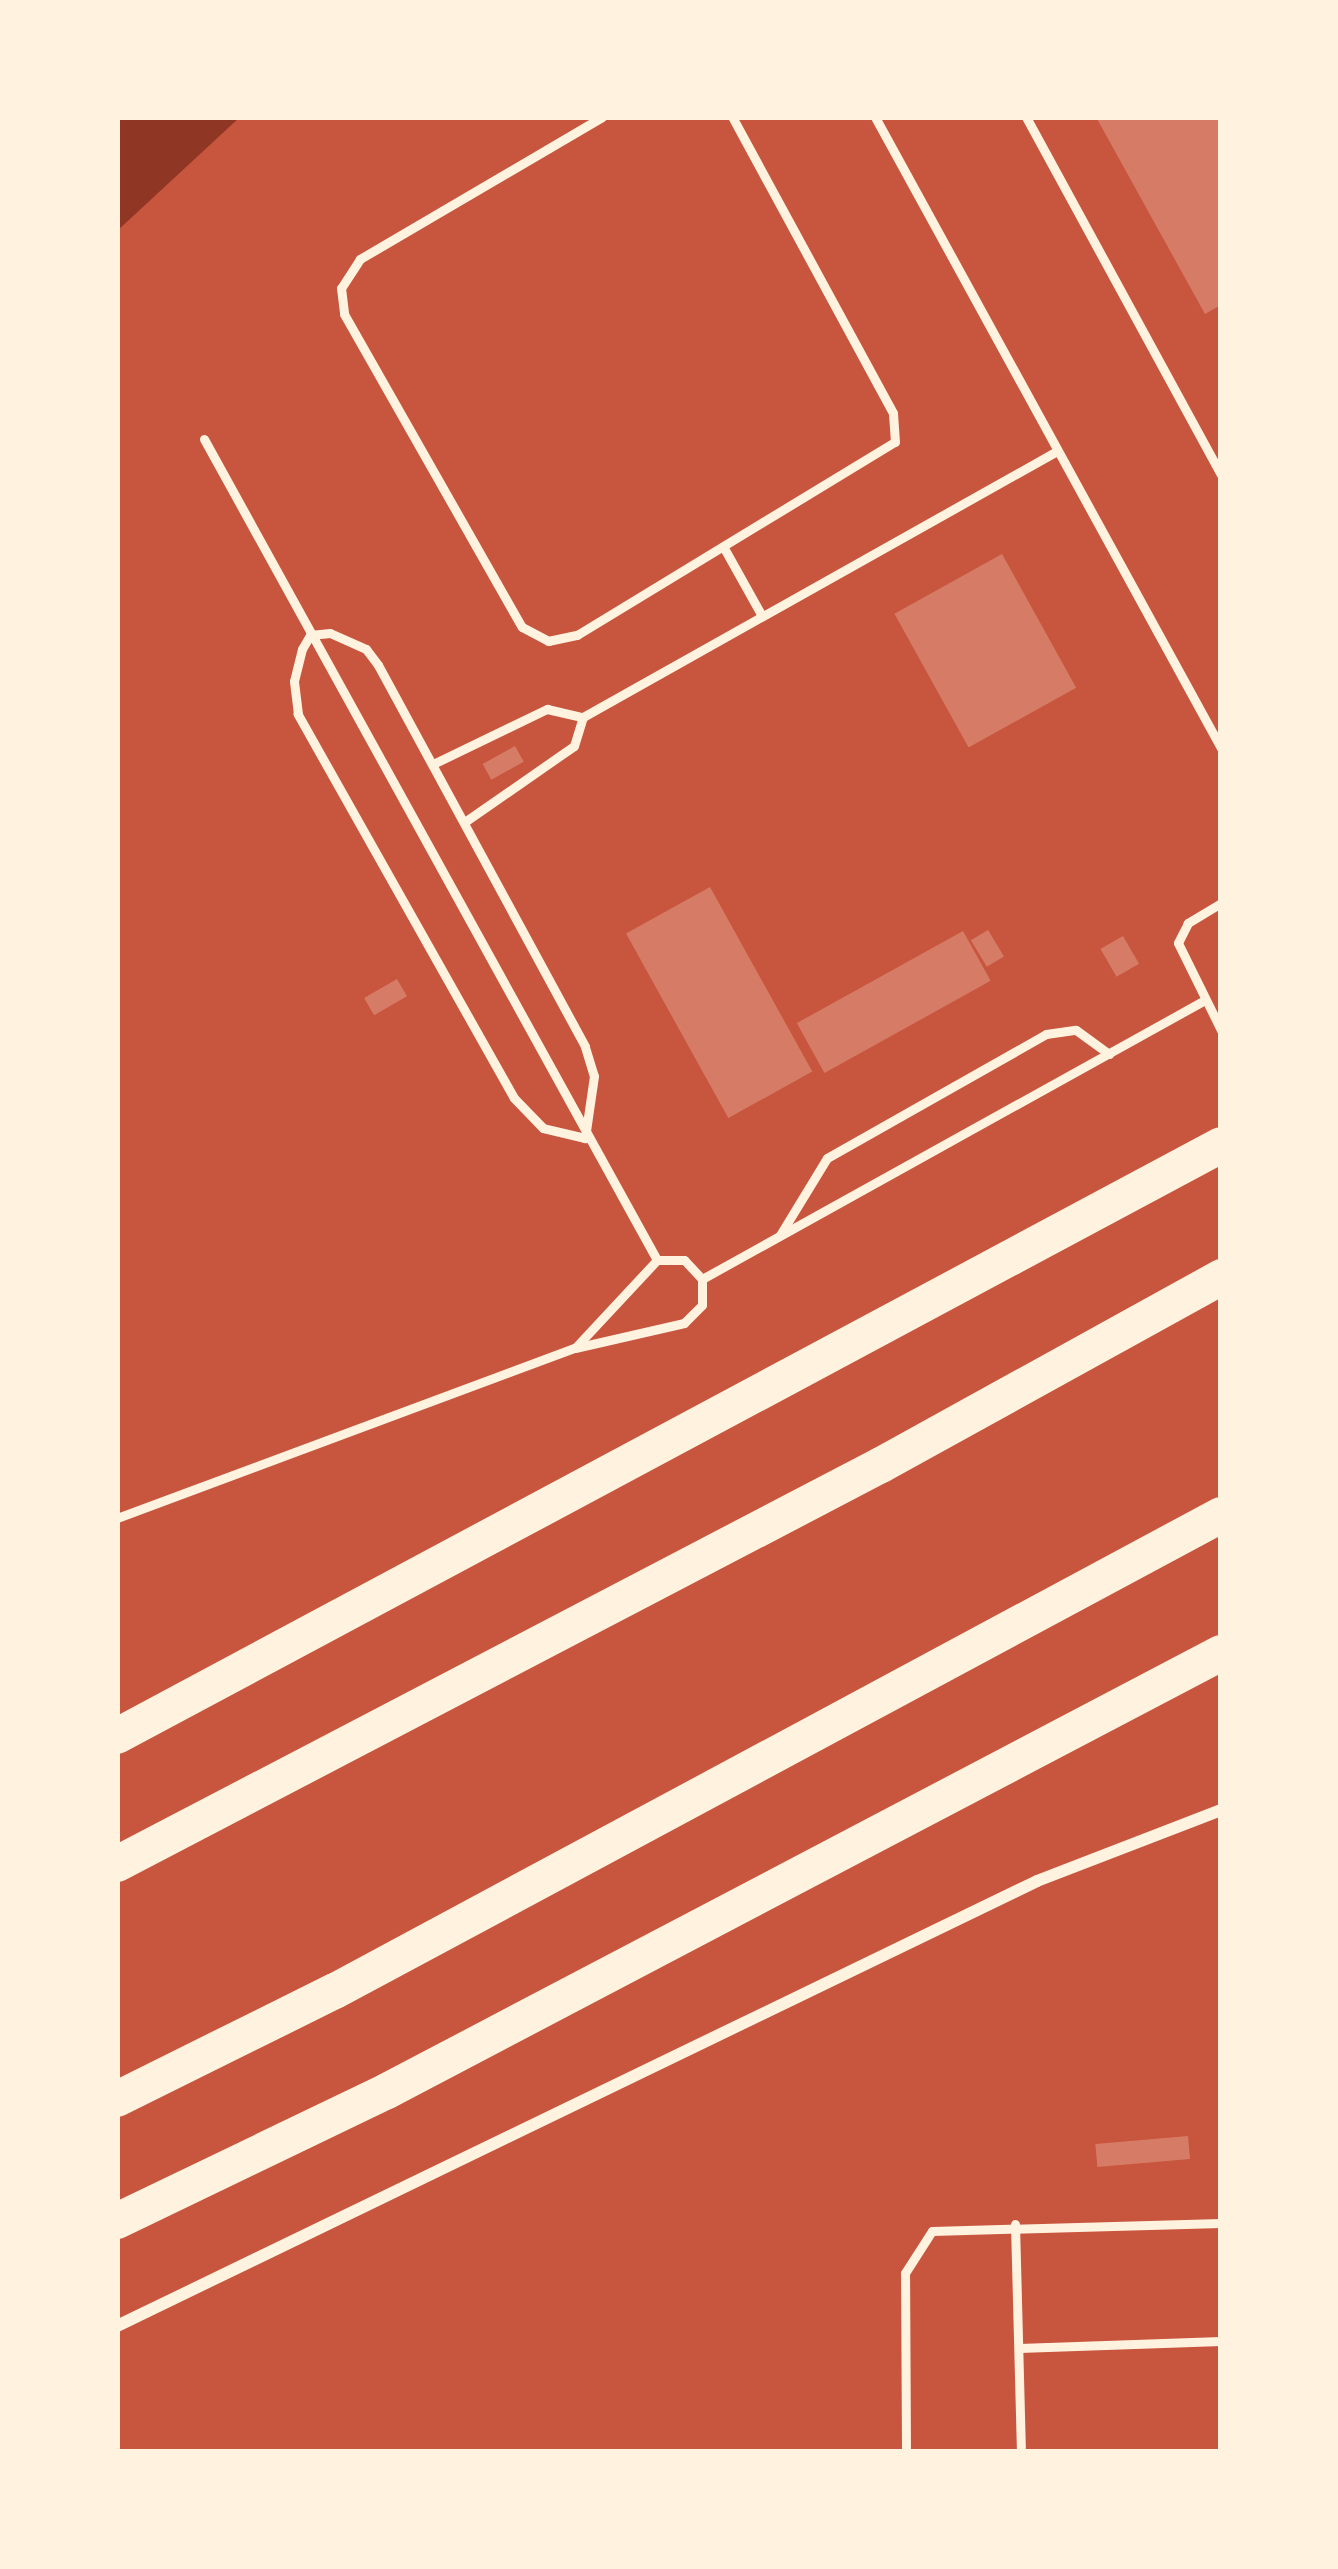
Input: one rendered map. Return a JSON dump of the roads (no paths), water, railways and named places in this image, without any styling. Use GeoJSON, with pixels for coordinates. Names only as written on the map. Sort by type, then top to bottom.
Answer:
{"type":"FeatureCollection","features":[{"type":"Feature","properties":{"kind":"highway"},"geometry":{"type":"LineString","coordinates":[[117,1736],[1221,1145]]}},
{"type":"Feature","properties":{"kind":"highway"},"geometry":{"type":"LineString","coordinates":[[117,1864],[881,1465],[1221,1277]]}},
{"type":"Feature","properties":{"kind":"highway"},"geometry":{"type":"LineString","coordinates":[[117,2098],[356,1980],[1221,1515]]}},
{"type":"Feature","properties":{"kind":"highway"},"geometry":{"type":"LineString","coordinates":[[117,2221],[387,2091],[1221,1653]]}},
{"type":"Feature","properties":{"kind":"street"},"geometry":{"type":"LineString","coordinates":[[117,2326],[1037,1881],[1221,1810]]}},
{"type":"Feature","properties":{"kind":"lane"},"geometry":{"type":"LineString","coordinates":[[602,117],[360,260],[345,276],[340,301],[534,636],[577,634],[890,451],[898,433],[732,117]]}},
{"type":"Feature","properties":{"kind":"lane"},"geometry":{"type":"LineString","coordinates":[[874,117],[1221,748]]}},
{"type":"Feature","properties":{"kind":"lane"},"geometry":{"type":"LineString","coordinates":[[1026,117],[1221,474]]}},
{"type":"Feature","properties":{"kind":"lane"},"geometry":{"type":"LineString","coordinates":[[204,439],[585,1138],[657,1260]]}},
{"type":"Feature","properties":{"kind":"lane"},"geometry":{"type":"LineString","coordinates":[[433,764],[547,709],[583,717],[1057,451]]}},
{"type":"Feature","properties":{"kind":"lane"},"geometry":{"type":"LineString","coordinates":[[724,548],[762,616]]}},
{"type":"Feature","properties":{"kind":"lane"},"geometry":{"type":"LineString","coordinates":[[310,635],[330,633],[366,649],[466,821],[585,1046],[594,1076],[585,1138]]}},
{"type":"Feature","properties":{"kind":"lane"},"geometry":{"type":"LineString","coordinates":[[310,635],[294,681],[310,734],[514,1098],[543,1128],[585,1138]]}},
{"type":"Feature","properties":{"kind":"lane"},"geometry":{"type":"LineString","coordinates":[[466,821],[574,746],[583,717]]}},
{"type":"Feature","properties":{"kind":"lane"},"geometry":{"type":"LineString","coordinates":[[1221,903],[1187,922],[1178,943],[1221,1030]]}},
{"type":"Feature","properties":{"kind":"lane"},"geometry":{"type":"LineString","coordinates":[[702,1279],[1205,1000]]}},
{"type":"Feature","properties":{"kind":"lane"},"geometry":{"type":"LineString","coordinates":[[778,1238],[827,1158],[1005,1057],[1061,1028],[1108,1054]]}},
{"type":"Feature","properties":{"kind":"lane"},"geometry":{"type":"LineString","coordinates":[[117,1518],[575,1348],[684,1323],[702,1305],[702,1279],[684,1261],[657,1260],[575,1348]]}},
{"type":"Feature","properties":{"kind":"lane"},"geometry":{"type":"LineString","coordinates":[[1016,2224],[1021,2452]]}},
{"type":"Feature","properties":{"kind":"lane"},"geometry":{"type":"LineString","coordinates":[[906,2452],[909,2256],[949,2225],[1221,2224]]}},
{"type":"Feature","properties":{"kind":"lane"},"geometry":{"type":"LineString","coordinates":[[1019,2348],[1221,2341]]}}]}
